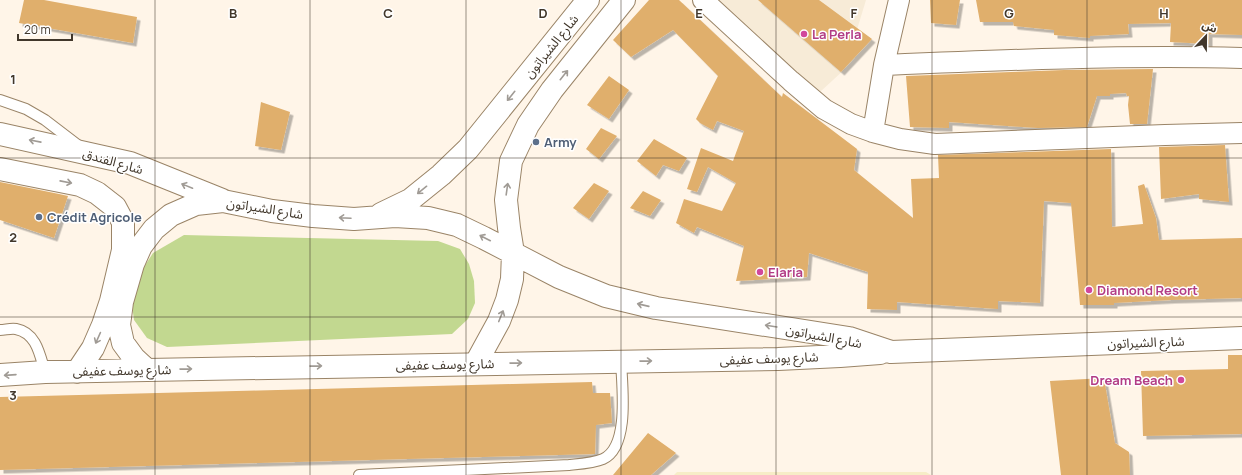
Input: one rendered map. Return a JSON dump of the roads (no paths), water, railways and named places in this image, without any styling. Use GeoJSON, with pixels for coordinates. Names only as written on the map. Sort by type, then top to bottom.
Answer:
{"type":"FeatureCollection","features":[{"type":"Feature","properties":{"kind":"street","name":"شارع الشيراتون"},"geometry":{"type":"LineString","coordinates":[[374,217],[410,200],[441,175],[468,149],[588,0]]}},
{"type":"Feature","properties":{"kind":"street"},"geometry":{"type":"LineString","coordinates":[[476,363],[499,321],[507,300],[512,279],[513,253],[506,200],[511,161],[528,124],[552,90],[624,0]]}},
{"type":"Feature","properties":{"kind":"street"},"geometry":{"type":"LineString","coordinates":[[702,0],[824,109],[851,124],[873,132],[900,139],[935,144],[1165,135],[1242,134]]}},
{"type":"Feature","properties":{"kind":"street"},"geometry":{"type":"LineString","coordinates":[[873,132],[884,65],[899,0]]}},
{"type":"Feature","properties":{"kind":"street"},"geometry":{"type":"LineString","coordinates":[[884,65],[1057,58],[1189,56],[1242,58]]}},
{"type":"Feature","properties":{"kind":"street","name":"شارع الفندق"},"geometry":{"type":"LineString","coordinates":[[0,134],[130,163],[223,201]]}},
{"type":"Feature","properties":{"kind":"street","name":"شارع الشيراتون"},"geometry":{"type":"LineString","coordinates":[[0,169],[80,184],[97,193],[115,207],[123,222],[123,250],[116,302],[119,325],[123,343],[134,358],[147,370]]}},
{"type":"Feature","properties":{"kind":"street","name":"شارع الشيراتون"},"geometry":{"type":"LineString","coordinates":[[116,302],[141,246],[154,229],[172,215],[196,204],[223,201],[272,211],[313,216],[354,218],[395,216],[428,218],[457,225],[558,277],[606,296],[656,308],[849,338],[891,352],[1242,338]]}},
{"type":"Feature","properties":{"kind":"street"},"geometry":{"type":"LineString","coordinates":[[77,372],[93,348],[103,325],[116,302]]}},
{"type":"Feature","properties":{"kind":"street","name":"شارع يوسف عفيفى"},"geometry":{"type":"LineString","coordinates":[[0,375],[45,372],[476,363],[778,359],[891,352]]}},
{"type":"Feature","properties":{"kind":"lane"},"geometry":{"type":"LineString","coordinates":[[0,100],[26,109],[45,120],[88,154]]}},
{"type":"Feature","properties":{"kind":"lane"},"geometry":{"type":"LineString","coordinates":[[0,330],[16,329],[25,333],[32,339],[38,346],[45,372]]}},
{"type":"Feature","properties":{"kind":"lane"},"geometry":{"type":"LineString","coordinates":[[359,475],[485,472],[569,465],[603,459],[614,450],[621,430],[623,411],[621,361]]}},
{"type":"Feature","properties":{"kind":"place","name":"La Perla"},"geometry":{"type":"Point","coordinates":[804,34]}},
{"type":"Feature","properties":{"kind":"place","name":"Army"},"geometry":{"type":"Point","coordinates":[536,142]}},
{"type":"Feature","properties":{"kind":"place","name":"Crédit Agricole"},"geometry":{"type":"Point","coordinates":[39,217]}},
{"type":"Feature","properties":{"kind":"place","name":"Elaria"},"geometry":{"type":"Point","coordinates":[760,272]}},
{"type":"Feature","properties":{"kind":"place","name":"Diamond Resort"},"geometry":{"type":"Point","coordinates":[1089,290]}},
{"type":"Feature","properties":{"kind":"place","name":"Dream Beach"},"geometry":{"type":"Point","coordinates":[1181,380]}}]}
